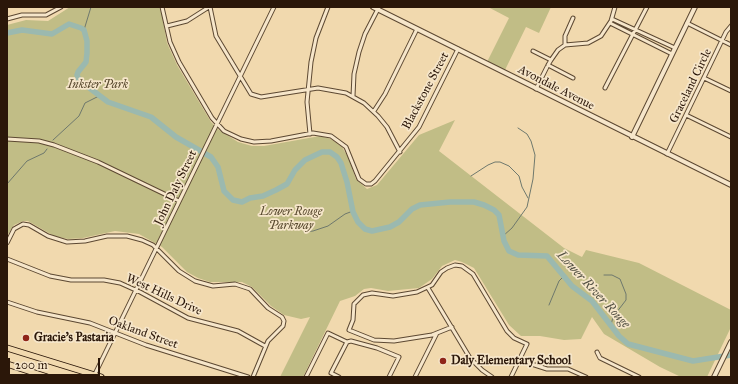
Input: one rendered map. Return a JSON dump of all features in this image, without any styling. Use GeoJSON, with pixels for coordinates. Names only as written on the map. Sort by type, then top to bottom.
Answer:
{"type":"FeatureCollection","features":[{"type":"Feature","properties":{"kind":"main road"},"geometry":{"type":"LineString","coordinates":[[7,348],[101,377]]}},
{"type":"Feature","properties":{"kind":"main road"},"geometry":{"type":"LineString","coordinates":[[7,364],[47,377]]}},
{"type":"Feature","properties":{"kind":"street"},"geometry":{"type":"LineString","coordinates":[[7,20],[22,15],[46,15],[61,7]]}},
{"type":"Feature","properties":{"kind":"street"},"geometry":{"type":"LineString","coordinates":[[162,7],[170,42],[179,62],[206,109],[218,124],[232,136],[249,141],[271,141],[310,134],[308,89],[313,49],[328,7]]}},
{"type":"Feature","properties":{"kind":"street"},"geometry":{"type":"LineString","coordinates":[[167,26],[187,21],[209,7],[216,36],[249,92],[257,97],[308,89],[330,89],[353,96],[374,111],[387,127],[400,152]]}},
{"type":"Feature","properties":{"kind":"street","name":"John Daly Street"},"geometry":{"type":"LineString","coordinates":[[94,376],[274,7]]}},
{"type":"Feature","properties":{"kind":"street"},"geometry":{"type":"LineString","coordinates":[[573,78],[548,65],[558,50],[564,45],[588,43],[597,39],[605,32],[612,19],[615,7]]}},
{"type":"Feature","properties":{"kind":"street"},"geometry":{"type":"LineString","coordinates":[[605,88],[647,7]]}},
{"type":"Feature","properties":{"kind":"street"},"geometry":{"type":"LineString","coordinates":[[632,137],[694,7]]}},
{"type":"Feature","properties":{"kind":"street"},"geometry":{"type":"LineString","coordinates":[[353,96],[354,74],[359,52],[376,8]]}},
{"type":"Feature","properties":{"kind":"street","name":"Avondale Avenue"},"geometry":{"type":"LineString","coordinates":[[376,8],[632,137],[731,185]]}},
{"type":"Feature","properties":{"kind":"street"},"geometry":{"type":"LineString","coordinates":[[564,45],[565,36],[573,18]]}},
{"type":"Feature","properties":{"kind":"street"},"geometry":{"type":"LineString","coordinates":[[612,19],[675,48]]}},
{"type":"Feature","properties":{"kind":"street"},"geometry":{"type":"LineString","coordinates":[[610,23],[672,54]]}},
{"type":"Feature","properties":{"kind":"street"},"geometry":{"type":"LineString","coordinates":[[687,23],[731,45]]}},
{"type":"Feature","properties":{"kind":"street","name":"Graceland Circle"},"geometry":{"type":"LineString","coordinates":[[667,154],[722,41],[731,26]]}},
{"type":"Feature","properties":{"kind":"street"},"geometry":{"type":"LineString","coordinates":[[374,111],[386,94],[417,29]]}},
{"type":"Feature","properties":{"kind":"street","name":"Blackstone Street"},"geometry":{"type":"LineString","coordinates":[[310,134],[327,135],[341,142],[349,153],[359,180],[366,184],[374,182],[400,152],[423,121],[458,49]]}},
{"type":"Feature","properties":{"kind":"street"},"geometry":{"type":"LineString","coordinates":[[533,51],[551,60]]}},
{"type":"Feature","properties":{"kind":"street"},"geometry":{"type":"LineString","coordinates":[[536,89],[547,67]]}},
{"type":"Feature","properties":{"kind":"street"},"geometry":{"type":"LineString","coordinates":[[704,78],[731,91]]}},
{"type":"Feature","properties":{"kind":"street"},"geometry":{"type":"LineString","coordinates":[[686,115],[731,137]]}},
{"type":"Feature","properties":{"kind":"street"},"geometry":{"type":"LineString","coordinates":[[7,139],[39,141],[54,145],[98,162],[179,202]]}},
{"type":"Feature","properties":{"kind":"street"},"geometry":{"type":"LineString","coordinates":[[7,242],[14,229],[23,224],[29,225],[48,236],[62,241],[80,242],[107,236],[122,235],[142,240],[157,248],[179,271],[195,281],[213,286],[240,285],[250,289],[268,308],[282,317],[284,322],[283,326],[271,336],[265,346],[253,377]]}},
{"type":"Feature","properties":{"kind":"street","name":"West Hills Drive"},"geometry":{"type":"LineString","coordinates":[[7,259],[50,276],[71,280],[109,281],[136,290],[188,318],[238,331],[265,346]]}},
{"type":"Feature","properties":{"kind":"street"},"geometry":{"type":"LineString","coordinates":[[452,327],[437,334],[412,340],[388,341],[369,339],[349,330],[353,320],[354,304],[363,295],[372,293],[387,296],[399,296],[417,292],[428,288],[447,268],[458,265],[466,268],[473,274],[507,331],[514,338],[527,344],[511,377]]}},
{"type":"Feature","properties":{"kind":"street"},"geometry":{"type":"LineString","coordinates":[[428,288],[470,358],[482,370],[492,377]]}},
{"type":"Feature","properties":{"kind":"street","name":"Oakland Street"},"geometry":{"type":"LineString","coordinates":[[7,302],[37,312],[83,320],[146,346],[248,377]]}},
{"type":"Feature","properties":{"kind":"street"},"geometry":{"type":"LineString","coordinates":[[306,377],[328,333],[347,342],[377,348],[399,357],[389,377]]}},
{"type":"Feature","properties":{"kind":"street"},"geometry":{"type":"LineString","coordinates":[[415,377],[437,334]]}},
{"type":"Feature","properties":{"kind":"street"},"geometry":{"type":"LineString","coordinates":[[339,377],[331,373],[347,342]]}},
{"type":"Feature","properties":{"kind":"street"},"geometry":{"type":"LineString","coordinates":[[714,377],[731,342]]}},
{"type":"Feature","properties":{"kind":"street"},"geometry":{"type":"LineString","coordinates":[[596,352],[600,358],[639,377]]}},
{"type":"Feature","properties":{"kind":"street"},"geometry":{"type":"LineString","coordinates":[[519,360],[547,369],[568,369],[586,377]]}},
{"type":"Feature","properties":{"kind":"green space","name":"Lower Rouge Parkway"},"geometry":{"type":"Polygon","coordinates":[[[70,7],[159,7],[162,14],[167,43],[177,65],[211,122],[219,130],[238,142],[252,146],[264,146],[320,136],[331,139],[342,147],[348,157],[356,179],[367,189],[377,185],[419,135],[455,120],[439,151],[564,248],[582,257],[586,250],[639,263],[731,310],[731,327],[707,377],[681,377],[660,367],[604,334],[592,317],[581,339],[564,340],[540,336],[521,336],[509,325],[474,268],[455,260],[442,266],[432,279],[419,288],[388,291],[371,288],[364,289],[355,296],[340,301],[303,377],[280,377],[310,317],[301,319],[284,315],[271,306],[252,287],[242,282],[210,282],[198,278],[187,272],[162,247],[139,234],[115,231],[83,238],[68,239],[54,236],[28,221],[23,221],[14,225],[7,236],[7,25],[26,20],[48,21],[70,7]]]}},
{"type":"Feature","properties":{"kind":"green space"},"geometry":{"type":"Polygon","coordinates":[[[488,7],[551,7],[539,33],[526,27],[505,70],[487,62],[509,18],[488,7]]]}},
{"type":"Feature","properties":{"kind":"waterway"},"geometry":{"type":"LineString","coordinates":[[84,30],[91,7]]}},
{"type":"Feature","properties":{"kind":"waterway","name":"Lower River Rouge"},"geometry":{"type":"LineString","coordinates":[[7,33],[22,30],[52,34],[69,24],[84,30],[87,41],[87,53],[86,62],[77,75],[79,80],[108,102],[151,117],[176,137],[211,157],[218,167],[224,191],[233,200],[242,202],[250,198],[263,196],[276,190],[287,184],[295,170],[305,160],[322,152],[330,152],[337,157],[341,163],[347,182],[353,212],[358,222],[365,229],[372,231],[390,227],[399,222],[412,209],[420,205],[450,202],[474,202],[484,205],[494,210],[499,215],[504,241],[509,251],[518,255],[547,256],[572,286],[592,301],[619,336],[628,344],[693,361],[731,355]]}},
{"type":"Feature","properties":{"kind":"waterway"},"geometry":{"type":"LineString","coordinates":[[53,140],[79,116],[85,103],[99,96]]}},
{"type":"Feature","properties":{"kind":"waterway"},"geometry":{"type":"LineString","coordinates":[[503,236],[512,228],[527,207],[533,179],[535,155],[531,141],[527,134],[518,128]]}},
{"type":"Feature","properties":{"kind":"waterway"},"geometry":{"type":"LineString","coordinates":[[7,184],[27,161],[44,153],[47,149]]}},
{"type":"Feature","properties":{"kind":"waterway"},"geometry":{"type":"LineString","coordinates":[[471,176],[488,165],[495,162],[500,162],[509,166],[519,176],[522,187],[528,198]]}},
{"type":"Feature","properties":{"kind":"waterway"},"geometry":{"type":"LineString","coordinates":[[304,232],[313,231],[328,226],[345,214],[353,211]]}},
{"type":"Feature","properties":{"kind":"waterway"},"geometry":{"type":"LineString","coordinates":[[604,275],[612,275],[620,279],[626,294],[626,300],[613,317],[611,325]]}},
{"type":"Feature","properties":{"kind":"waterway"},"geometry":{"type":"LineString","coordinates":[[549,305],[559,281],[564,276]]}},
{"type":"Feature","properties":{"kind":"place","name":"Gracie's Pastaria"},"geometry":{"type":"Point","coordinates":[26,338]}},
{"type":"Feature","properties":{"kind":"place","name":"Daly Elementary School"},"geometry":{"type":"Point","coordinates":[443,361]}},
{"type":"Feature","properties":{"kind":"park label","name":"Inkster Park"},"geometry":{"type":"Point","coordinates":[98,85]}}]}
